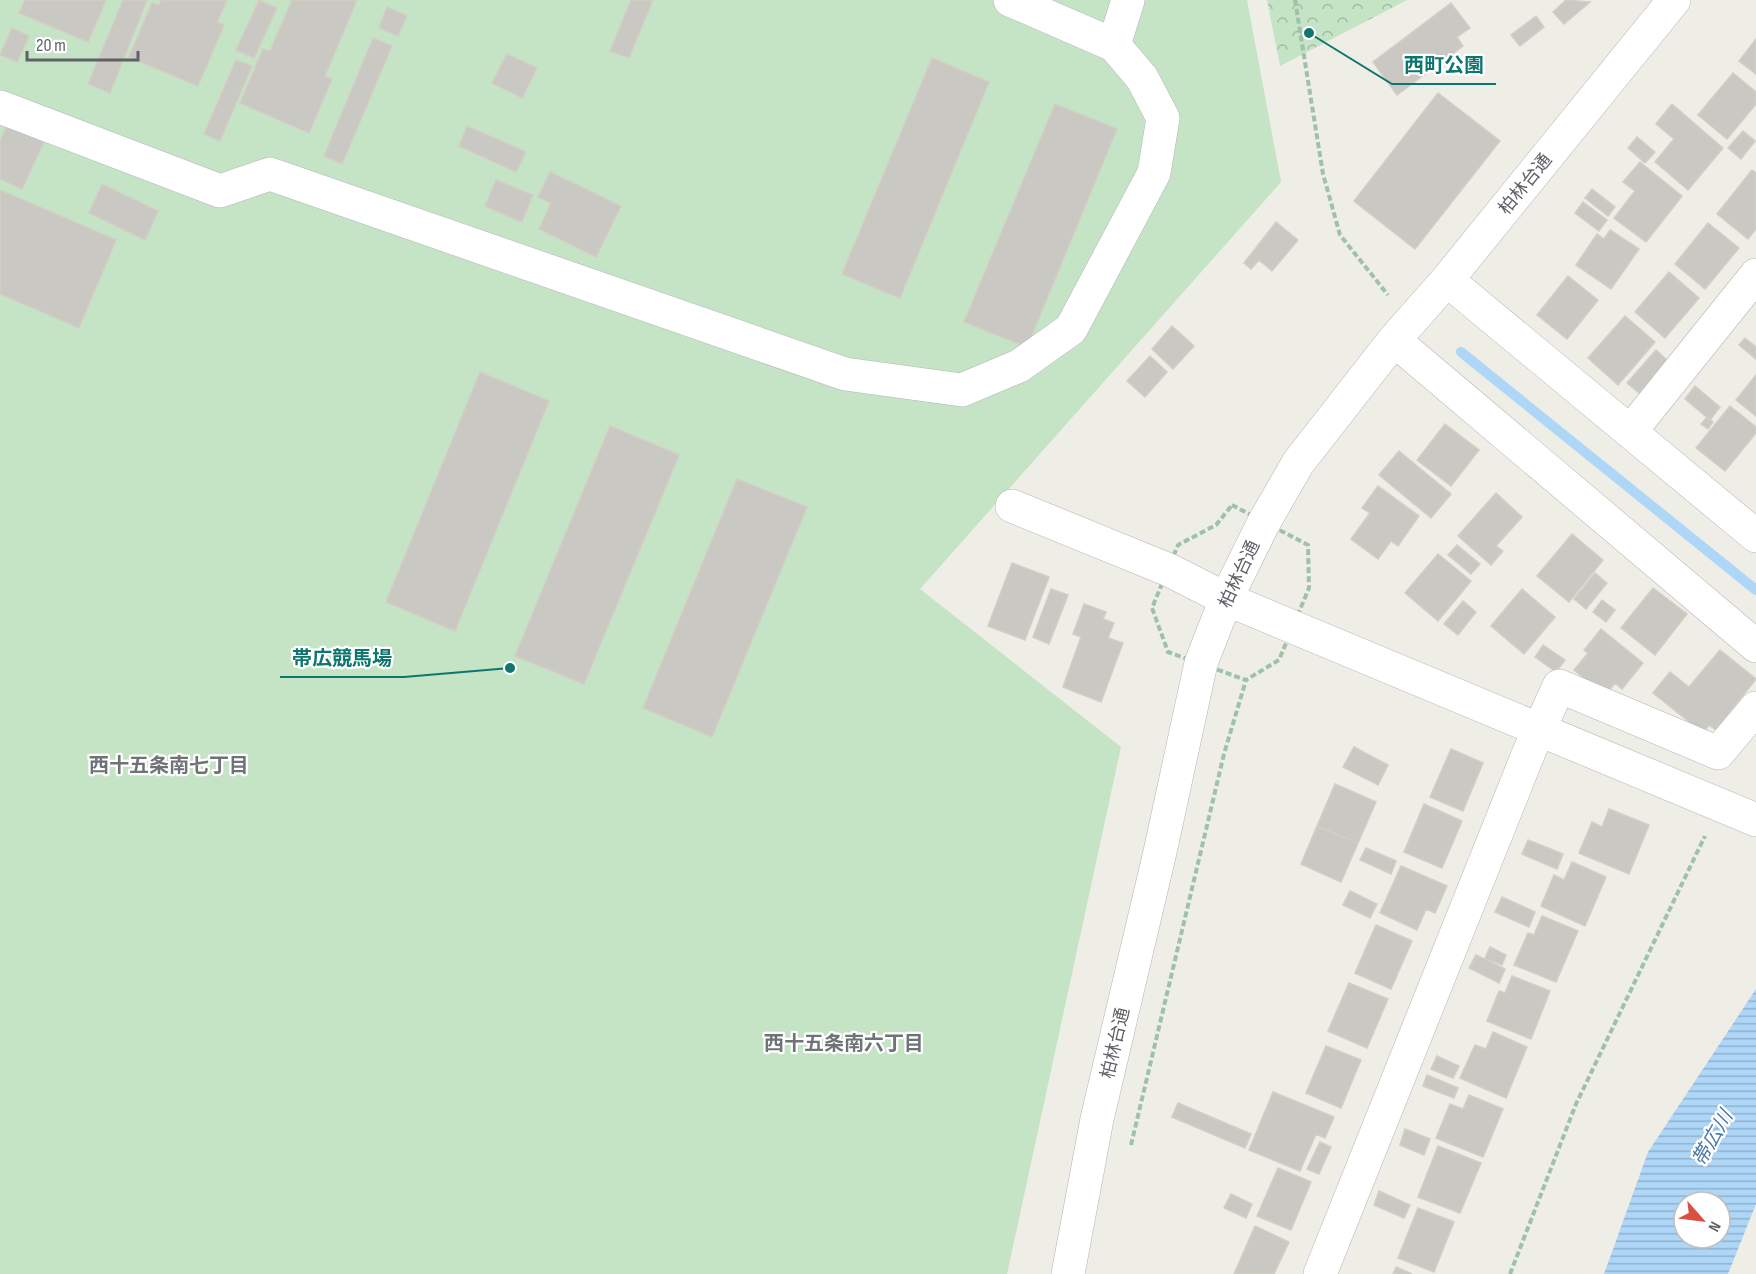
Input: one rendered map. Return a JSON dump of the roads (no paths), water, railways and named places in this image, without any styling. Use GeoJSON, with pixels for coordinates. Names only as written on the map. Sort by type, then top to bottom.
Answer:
{"type":"FeatureCollection","features":[{"type":"Feature","properties":{"kind":"street"},"geometry":{"type":"LineString","coordinates":[[0,107],[220,191],[270,174],[845,374],[962,390],[1019,366],[1071,329],[1154,173],[1163,118],[1142,78],[1114,45],[1010,0]]}},
{"type":"Feature","properties":{"kind":"street"},"geometry":{"type":"LineString","coordinates":[[1114,45],[1128,0]]}},
{"type":"Feature","properties":{"kind":"street","name":"柏林台通"},"geometry":{"type":"LineString","coordinates":[[1068,1274],[1097,1119],[1160,852],[1201,663],[1226,598],[1263,524],[1298,463],[1394,340],[1447,280],[1674,0]]}},
{"type":"Feature","properties":{"kind":"street"},"geometry":{"type":"LineString","coordinates":[[1630,432],[1756,275]]}},
{"type":"Feature","properties":{"kind":"street"},"geometry":{"type":"LineString","coordinates":[[1447,280],[1756,536]]}},
{"type":"Feature","properties":{"kind":"street"},"geometry":{"type":"LineString","coordinates":[[1394,340],[1756,646]]}},
{"type":"Feature","properties":{"kind":"street"},"geometry":{"type":"LineString","coordinates":[[1012,506],[1169,570],[1226,598],[1755,820]]}},
{"type":"Feature","properties":{"kind":"street"},"geometry":{"type":"LineString","coordinates":[[1320,1274],[1538,729],[1559,686],[1718,753],[1756,708]]}},
{"type":"Feature","properties":{"kind":"water","name":"帯広川"},"geometry":{"type":"Polygon","coordinates":[[[1756,989],[1756,1204],[1728,1274],[1604,1274],[1648,1152],[1756,989]]]}},
{"type":"Feature","properties":{"kind":"waterway"},"geometry":{"type":"LineString","coordinates":[[1461,352],[1756,590]]}},
{"type":"Feature","properties":{"kind":"place","name":"西町公園"},"geometry":{"type":"Point","coordinates":[1309,33]}},
{"type":"Feature","properties":{"kind":"place","name":"帯広競馬場"},"geometry":{"type":"Point","coordinates":[510,668]}},
{"type":"Feature","properties":{"kind":"district","name":"西十五条南七丁目"},"geometry":{"type":"Point","coordinates":[169,765]}},
{"type":"Feature","properties":{"kind":"district","name":"西十五条南六丁目"},"geometry":{"type":"Point","coordinates":[844,1043]}}]}
